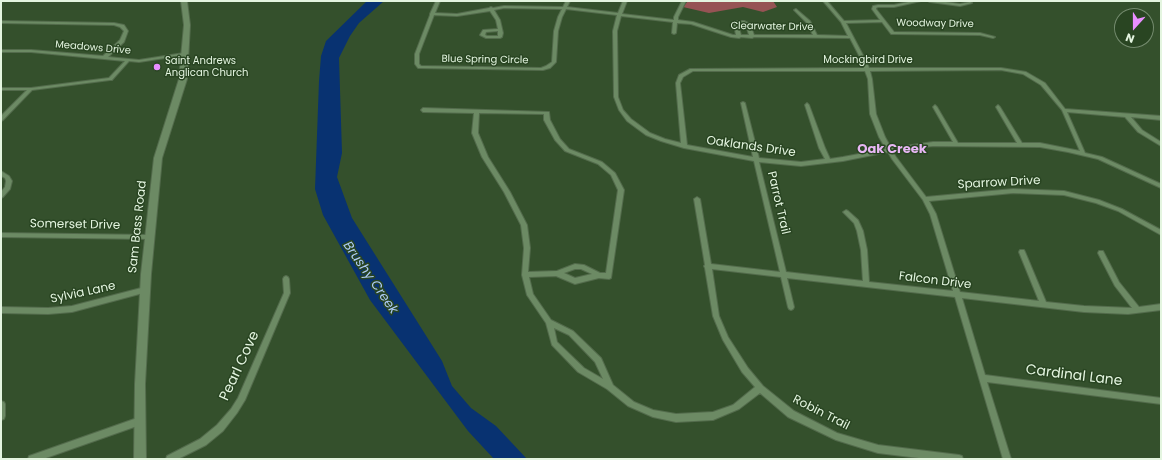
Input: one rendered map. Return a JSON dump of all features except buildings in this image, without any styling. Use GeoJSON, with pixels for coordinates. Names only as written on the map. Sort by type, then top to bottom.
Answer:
{"type":"FeatureCollection","features":[{"type":"Feature","properties":{"kind":"main road","name":"Sam Bass Road"},"geometry":{"type":"LineString","coordinates":[[140,459],[145,290],[149,236],[158,158],[181,85],[187,25],[184,1]]}},
{"type":"Feature","properties":{"kind":"street","name":"Blue Spring Circle"},"geometry":{"type":"LineString","coordinates":[[438,1],[417,54],[417,64],[420,67],[541,69],[552,65],[554,62],[556,31],[568,1]]}},
{"type":"Feature","properties":{"kind":"street","name":"Oaklands Drive"},"geometry":{"type":"LineString","coordinates":[[625,1],[619,15],[615,31],[616,92],[621,110],[634,125],[648,134],[684,146],[756,160],[801,164],[829,161],[921,145],[956,143],[1050,146],[1083,153],[1116,164],[1161,186]]}},
{"type":"Feature","properties":{"kind":"street"},"geometry":{"type":"LineString","coordinates":[[674,33],[678,10],[684,1]]}},
{"type":"Feature","properties":{"kind":"street","name":"Woodway Drive"},"geometry":{"type":"LineString","coordinates":[[919,1],[894,6],[874,7],[893,34],[980,34],[993,37]]}},
{"type":"Feature","properties":{"kind":"street","name":"Woodway Drive"},"geometry":{"type":"LineString","coordinates":[[930,1],[970,4]]}},
{"type":"Feature","properties":{"kind":"street"},"geometry":{"type":"LineString","coordinates":[[827,3],[843,22],[867,69],[870,79],[873,114],[888,150],[925,200],[933,214],[984,378],[1007,459]]}},
{"type":"Feature","properties":{"kind":"street","name":"Clearwater Drive"},"geometry":{"type":"LineString","coordinates":[[432,14],[457,15],[491,8],[526,6],[564,8],[692,23],[722,34],[739,37],[851,37]]}},
{"type":"Feature","properties":{"kind":"street"},"geometry":{"type":"LineString","coordinates":[[491,8],[498,20],[500,30]]}},
{"type":"Feature","properties":{"kind":"street"},"geometry":{"type":"LineString","coordinates":[[796,10],[809,22],[816,37]]}},
{"type":"Feature","properties":{"kind":"street","name":"Woodway Drive"},"geometry":{"type":"LineString","coordinates":[[843,22],[882,20]]}},
{"type":"Feature","properties":{"kind":"street"},"geometry":{"type":"LineString","coordinates":[[1,22],[114,24],[122,26],[126,31],[122,41],[104,58]]}},
{"type":"Feature","properties":{"kind":"street"},"geometry":{"type":"LineString","coordinates":[[739,37],[736,25],[738,22],[748,24],[752,37]]}},
{"type":"Feature","properties":{"kind":"street","name":"Meadows Drive"},"geometry":{"type":"LineString","coordinates":[[1,51],[31,51],[128,60],[156,60],[184,54]]}},
{"type":"Feature","properties":{"kind":"street"},"geometry":{"type":"LineString","coordinates":[[1,90],[31,89],[110,80],[128,60]]}},
{"type":"Feature","properties":{"kind":"street","name":"Mockingbird Drive"},"geometry":{"type":"LineString","coordinates":[[684,146],[678,83],[681,76],[688,71],[702,69],[1001,69],[1014,70],[1030,76],[1043,84],[1064,110],[1083,153]]}},
{"type":"Feature","properties":{"kind":"street"},"geometry":{"type":"LineString","coordinates":[[1,119],[31,89]]}},
{"type":"Feature","properties":{"kind":"street","name":"Parrot Trail"},"geometry":{"type":"LineString","coordinates":[[743,103],[791,307]]}},
{"type":"Feature","properties":{"kind":"street"},"geometry":{"type":"LineString","coordinates":[[806,105],[822,148],[829,161]]}},
{"type":"Feature","properties":{"kind":"street"},"geometry":{"type":"LineString","coordinates":[[935,107],[956,143]]}},
{"type":"Feature","properties":{"kind":"street"},"geometry":{"type":"LineString","coordinates":[[998,108],[1020,144]]}},
{"type":"Feature","properties":{"kind":"street"},"geometry":{"type":"LineString","coordinates":[[423,110],[547,113],[547,120],[558,140],[567,150],[600,163],[613,174],[621,190],[610,276],[598,275],[575,266],[557,273],[525,274]]}},
{"type":"Feature","properties":{"kind":"street"},"geometry":{"type":"LineString","coordinates":[[1064,110],[1161,118]]}},
{"type":"Feature","properties":{"kind":"street"},"geometry":{"type":"LineString","coordinates":[[477,111],[475,133],[477,139],[485,157],[508,192],[524,225],[527,248],[525,274],[530,296],[549,322],[554,343],[581,370],[610,387],[631,404],[653,413],[676,418],[713,416],[736,407],[760,388]]}},
{"type":"Feature","properties":{"kind":"street"},"geometry":{"type":"LineString","coordinates":[[1126,115],[1140,131],[1161,144]]}},
{"type":"Feature","properties":{"kind":"street"},"geometry":{"type":"LineString","coordinates":[[1,173],[8,177],[9,181],[8,188],[1,196]]}},
{"type":"Feature","properties":{"kind":"street","name":"Sparrow Drive"},"geometry":{"type":"LineString","coordinates":[[925,200],[1013,191],[1064,193],[1097,201],[1120,210],[1161,233]]}},
{"type":"Feature","properties":{"kind":"street","name":"Robin Trail"},"geometry":{"type":"LineString","coordinates":[[697,199],[716,316],[725,338],[745,370],[760,388],[791,414],[836,436],[878,449],[959,459]]}},
{"type":"Feature","properties":{"kind":"street"},"geometry":{"type":"LineString","coordinates":[[846,212],[856,222],[860,231],[864,250],[866,284]]}},
{"type":"Feature","properties":{"kind":"street","name":"Somerset Drive"},"geometry":{"type":"LineString","coordinates":[[1,235],[149,236]]}},
{"type":"Feature","properties":{"kind":"street"},"geometry":{"type":"LineString","coordinates":[[1022,252],[1044,305]]}},
{"type":"Feature","properties":{"kind":"street"},"geometry":{"type":"LineString","coordinates":[[1101,253],[1117,284],[1138,310]]}},
{"type":"Feature","properties":{"kind":"street","name":"Falcon Drive"},"geometry":{"type":"LineString","coordinates":[[707,266],[1107,311],[1138,310],[1161,307]]}},
{"type":"Feature","properties":{"kind":"street"},"geometry":{"type":"LineString","coordinates":[[557,273],[575,281],[598,275]]}},
{"type":"Feature","properties":{"kind":"street","name":"Pearl Cove"},"geometry":{"type":"LineString","coordinates":[[170,459],[190,450],[209,438],[234,411],[241,400],[287,292],[286,279]]}},
{"type":"Feature","properties":{"kind":"street","name":"Sylvia Lane"},"geometry":{"type":"LineString","coordinates":[[1,310],[60,310],[84,306],[145,290]]}},
{"type":"Feature","properties":{"kind":"street"},"geometry":{"type":"LineString","coordinates":[[549,322],[571,333],[598,360],[610,387]]}},
{"type":"Feature","properties":{"kind":"street","name":"Cardinal Lane"},"geometry":{"type":"LineString","coordinates":[[984,378],[1161,400]]}},
{"type":"Feature","properties":{"kind":"street"},"geometry":{"type":"LineString","coordinates":[[1,404],[1,416]]}},
{"type":"Feature","properties":{"kind":"street"},"geometry":{"type":"LineString","coordinates":[[32,459],[140,421]]}},
{"type":"Feature","properties":{"kind":"shaded area"},"geometry":{"type":"Polygon","coordinates":[[[688,1],[773,1],[777,7],[763,12],[743,7],[709,13],[683,7],[688,1]]]}},
{"type":"Feature","properties":{"kind":"water","name":"Brushy Creek"},"geometry":{"type":"Polygon","coordinates":[[[367,1],[384,1],[359,23],[350,36],[339,58],[342,153],[337,177],[352,218],[442,361],[452,386],[471,408],[496,426],[527,459],[494,459],[468,431],[370,300],[323,215],[315,189],[321,56],[326,41],[367,1]]]}},
{"type":"Feature","properties":{"kind":"place","name":"Saint Andrews Anglican Church"},"geometry":{"type":"Point","coordinates":[157,67]}},
{"type":"Feature","properties":{"kind":"district","name":"Oak Creek"},"geometry":{"type":"Point","coordinates":[892,150]}}]}
